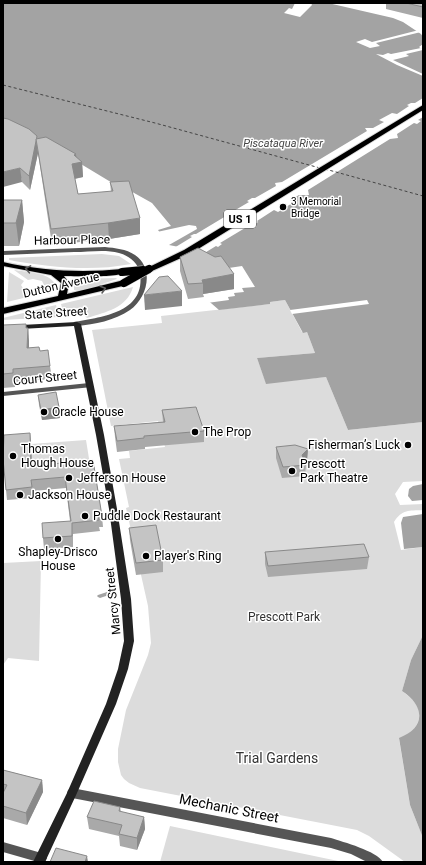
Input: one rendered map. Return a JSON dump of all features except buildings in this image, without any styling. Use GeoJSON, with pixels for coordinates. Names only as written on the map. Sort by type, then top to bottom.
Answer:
{"type":"FeatureCollection","features":[{"type":"Feature","properties":{"kind":"main road","name":"US 1"},"geometry":{"type":"LineString","coordinates":[[3,264],[54,273],[90,274],[149,269],[187,252],[423,107]]}},
{"type":"Feature","properties":{"kind":"main road","name":"Dutton Avenue"},"geometry":{"type":"LineString","coordinates":[[3,310],[82,294],[124,282],[149,269]]}},
{"type":"Feature","properties":{"kind":"main road"},"geometry":{"type":"LineString","coordinates":[[54,273],[63,279],[65,283],[62,297]]}},
{"type":"Feature","properties":{"kind":"street","name":"Harbour Place"},"geometry":{"type":"LineString","coordinates":[[3,253],[105,249],[122,252],[132,256],[138,262]]}},
{"type":"Feature","properties":{"kind":"street","name":"State Street"},"geometry":{"type":"LineString","coordinates":[[3,328],[77,324],[112,316],[122,312],[135,302],[140,295],[143,286],[142,270],[138,262]]}},
{"type":"Feature","properties":{"kind":"street","name":"Marcy Street"},"geometry":{"type":"LineString","coordinates":[[40,860],[72,793],[111,704],[123,669],[129,641],[126,599],[113,509],[100,435],[77,324]]}},
{"type":"Feature","properties":{"kind":"street","name":"Court Street"},"geometry":{"type":"LineString","coordinates":[[3,394],[89,386]]}},
{"type":"Feature","properties":{"kind":"street","name":"Mechanic Street"},"geometry":{"type":"LineString","coordinates":[[72,793],[331,843],[349,848],[377,862]]}},
{"type":"Feature","properties":{"kind":"street"},"geometry":{"type":"LineString","coordinates":[[3,846],[40,860]]}},
{"type":"Feature","properties":{"kind":"green space"},"geometry":{"type":"Polygon","coordinates":[[[102,254],[119,256],[131,264],[100,268],[70,268],[9,260],[9,258],[102,254]]]}},
{"type":"Feature","properties":{"kind":"green space"},"geometry":{"type":"Polygon","coordinates":[[[14,270],[31,272],[50,278],[56,287],[49,294],[41,289],[44,285],[42,281],[33,279],[28,280],[14,270]]]}},
{"type":"Feature","properties":{"kind":"green space"},"geometry":{"type":"Polygon","coordinates":[[[9,272],[24,281],[21,285],[24,290],[38,290],[40,294],[7,302],[9,272]]]}},
{"type":"Feature","properties":{"kind":"green space"},"geometry":{"type":"Polygon","coordinates":[[[74,279],[117,279],[89,288],[74,290],[74,279]]]}},
{"type":"Feature","properties":{"kind":"green space"},"geometry":{"type":"Polygon","coordinates":[[[133,287],[126,300],[121,304],[108,311],[87,318],[85,316],[86,313],[80,309],[62,308],[61,304],[133,287]]]}},
{"type":"Feature","properties":{"kind":"green space","name":"Prescott Park"},"geometry":{"type":"Polygon","coordinates":[[[285,300],[302,332],[307,332],[315,353],[257,358],[266,383],[326,377],[348,430],[423,422],[423,481],[403,482],[395,494],[400,505],[423,504],[423,510],[403,513],[394,522],[401,550],[423,547],[423,635],[411,660],[402,691],[410,697],[415,704],[419,716],[418,723],[414,729],[399,739],[410,805],[423,838],[423,862],[405,862],[369,836],[357,830],[140,788],[129,783],[121,775],[118,762],[118,749],[126,710],[148,655],[151,643],[148,606],[126,508],[129,507],[119,459],[130,458],[129,451],[165,447],[158,421],[111,426],[92,330],[162,323],[161,316],[270,304],[270,302],[285,300]]]}},
{"type":"Feature","properties":{"kind":"green space"},"geometry":{"type":"Polygon","coordinates":[[[56,305],[59,316],[57,317],[3,320],[3,318],[56,305]]]}},
{"type":"Feature","properties":{"kind":"green space"},"geometry":{"type":"Polygon","coordinates":[[[86,440],[91,471],[32,468],[32,462],[21,463],[31,450],[31,444],[86,440]]]}},
{"type":"Feature","properties":{"kind":"green space"},"geometry":{"type":"Polygon","coordinates":[[[41,561],[39,661],[8,658],[3,665],[3,563],[41,561]]]}},
{"type":"Feature","properties":{"kind":"green space"},"geometry":{"type":"Polygon","coordinates":[[[170,826],[343,862],[160,862],[170,826]]]}},
{"type":"Feature","properties":{"kind":"water","name":"Piscataqua River"},"geometry":{"type":"Polygon","coordinates":[[[3,3],[328,3],[393,18],[403,22],[421,34],[423,37],[423,44],[419,47],[423,50],[423,422],[348,430],[326,377],[266,384],[257,358],[315,353],[307,332],[303,333],[285,300],[270,302],[270,304],[219,310],[204,297],[234,289],[179,247],[169,245],[158,230],[171,226],[152,203],[127,189],[124,190],[51,146],[3,130],[3,3]]]}},
{"type":"Feature","properties":{"kind":"water"},"geometry":{"type":"Polygon","coordinates":[[[423,484],[423,500],[412,501],[408,496],[409,489],[413,486],[423,484]]]}},
{"type":"Feature","properties":{"kind":"water"},"geometry":{"type":"Polygon","coordinates":[[[423,514],[423,547],[404,549],[401,523],[403,517],[423,514]]]}},
{"type":"Feature","properties":{"kind":"water"},"geometry":{"type":"Polygon","coordinates":[[[423,635],[423,838],[410,805],[399,738],[408,734],[418,723],[419,716],[415,703],[402,691],[411,660],[423,635]]]}},
{"type":"Feature","properties":{"kind":"pier"},"geometry":{"type":"Polygon","coordinates":[[[295,3],[311,3],[312,5],[300,17],[284,13],[289,8],[292,9],[295,3]]]}},
{"type":"Feature","properties":{"kind":"pier"},"geometry":{"type":"Polygon","coordinates":[[[419,30],[421,32],[376,43],[380,46],[370,48],[356,42],[365,39],[372,42],[419,30]]]}},
{"type":"Feature","properties":{"kind":"pier"},"geometry":{"type":"Polygon","coordinates":[[[421,48],[423,50],[406,54],[409,56],[393,60],[423,74],[423,76],[376,54],[391,54],[421,48]]]}},
{"type":"Feature","properties":{"kind":"pier"},"geometry":{"type":"Polygon","coordinates":[[[423,98],[423,117],[418,120],[421,121],[417,124],[414,123],[397,134],[398,138],[390,139],[308,190],[309,195],[299,195],[290,200],[294,202],[278,212],[274,210],[257,221],[258,222],[254,225],[250,225],[220,243],[222,244],[218,247],[216,246],[198,257],[174,248],[192,237],[190,236],[226,216],[225,215],[229,212],[232,212],[249,202],[247,201],[276,186],[275,183],[282,182],[367,131],[365,128],[373,128],[384,122],[379,120],[392,113],[397,114],[409,106],[407,105],[415,103],[423,98]]]}},
{"type":"Feature","properties":{"kind":"pier"},"geometry":{"type":"Polygon","coordinates":[[[189,225],[196,226],[197,229],[169,245],[167,245],[157,232],[189,225]]]}},
{"type":"Feature","properties":{"kind":"pier"},"geometry":{"type":"Polygon","coordinates":[[[242,266],[255,287],[242,288],[244,292],[234,293],[235,296],[228,297],[229,300],[207,303],[202,299],[202,295],[234,289],[222,269],[242,266]]]}},
{"type":"Feature","properties":{"kind":"pier"},"geometry":{"type":"Polygon","coordinates":[[[367,300],[369,304],[292,314],[290,310],[367,300]]]}},
{"type":"Feature","properties":{"kind":"waterway"},"geometry":{"type":"LineString","coordinates":[[100,596],[110,593]]}},
{"type":"Feature","properties":{"kind":"ferry route"},"geometry":{"type":"LineString","coordinates":[[3,85],[155,123],[320,168]]}},
{"type":"Feature","properties":{"kind":"ferry route"},"geometry":{"type":"LineString","coordinates":[[325,169],[423,196]]}},
{"type":"Feature","properties":{"kind":"place","name":"3 Memorial Bridge"},"geometry":{"type":"Point","coordinates":[283,207]}},
{"type":"Feature","properties":{"kind":"place","name":"Oracle House"},"geometry":{"type":"Point","coordinates":[44,412]}},
{"type":"Feature","properties":{"kind":"place","name":"The Prop"},"geometry":{"type":"Point","coordinates":[195,432]}},
{"type":"Feature","properties":{"kind":"place","name":"Fisherman’s Luck"},"geometry":{"type":"Point","coordinates":[408,445]}},
{"type":"Feature","properties":{"kind":"place","name":"Thomas Hough House"},"geometry":{"type":"Point","coordinates":[13,456]}},
{"type":"Feature","properties":{"kind":"place","name":"Prescott Park Theatre"},"geometry":{"type":"Point","coordinates":[292,471]}},
{"type":"Feature","properties":{"kind":"place","name":"Jefferson House"},"geometry":{"type":"Point","coordinates":[69,478]}},
{"type":"Feature","properties":{"kind":"place","name":"Jackson House"},"geometry":{"type":"Point","coordinates":[20,495]}},
{"type":"Feature","properties":{"kind":"place","name":"Puddle Dock Restaurant"},"geometry":{"type":"Point","coordinates":[85,516]}},
{"type":"Feature","properties":{"kind":"place","name":"Shapley-Drisco House"},"geometry":{"type":"Point","coordinates":[58,539]}},
{"type":"Feature","properties":{"kind":"place","name":"Player's Ring"},"geometry":{"type":"Point","coordinates":[146,556]}},
{"type":"Feature","properties":{"kind":"park label","name":"Trial Gardens"},"geometry":{"type":"Point","coordinates":[277,758]}}]}
